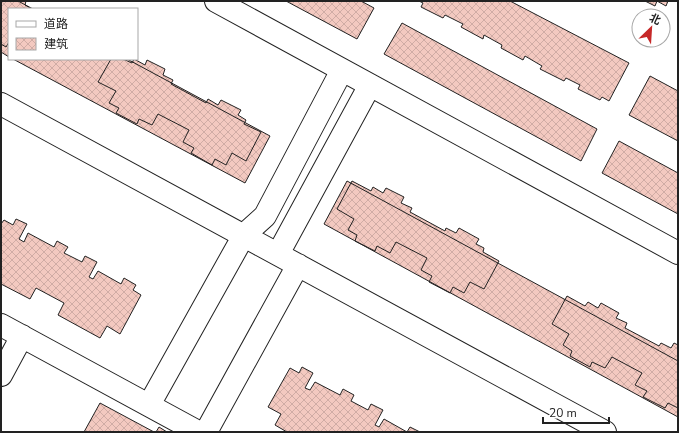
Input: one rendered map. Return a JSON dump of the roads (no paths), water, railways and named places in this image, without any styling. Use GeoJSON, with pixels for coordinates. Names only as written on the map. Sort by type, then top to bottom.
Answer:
{"type":"FeatureCollection","features":[{"type":"Feature","properties":{"kind":"street"},"geometry":{"type":"LineString","coordinates":[[216,1],[678,253]]}},
{"type":"Feature","properties":{"kind":"street"},"geometry":{"type":"LineString","coordinates":[[149,405],[244,235],[265,216],[342,70]]}},
{"type":"Feature","properties":{"kind":"street"},"geometry":{"type":"LineString","coordinates":[[278,254],[370,85]]}},
{"type":"Feature","properties":{"kind":"street"},"geometry":{"type":"LineString","coordinates":[[1,104],[605,432]]}},
{"type":"Feature","properties":{"kind":"street"},"geometry":{"type":"LineString","coordinates":[[206,432],[298,265]]}},
{"type":"Feature","properties":{"kind":"street"},"geometry":{"type":"LineString","coordinates":[[1,325],[198,432]]}},
{"type":"Feature","properties":{"kind":"street"},"geometry":{"type":"LineString","coordinates":[[1,375],[22,336]]}}]}
